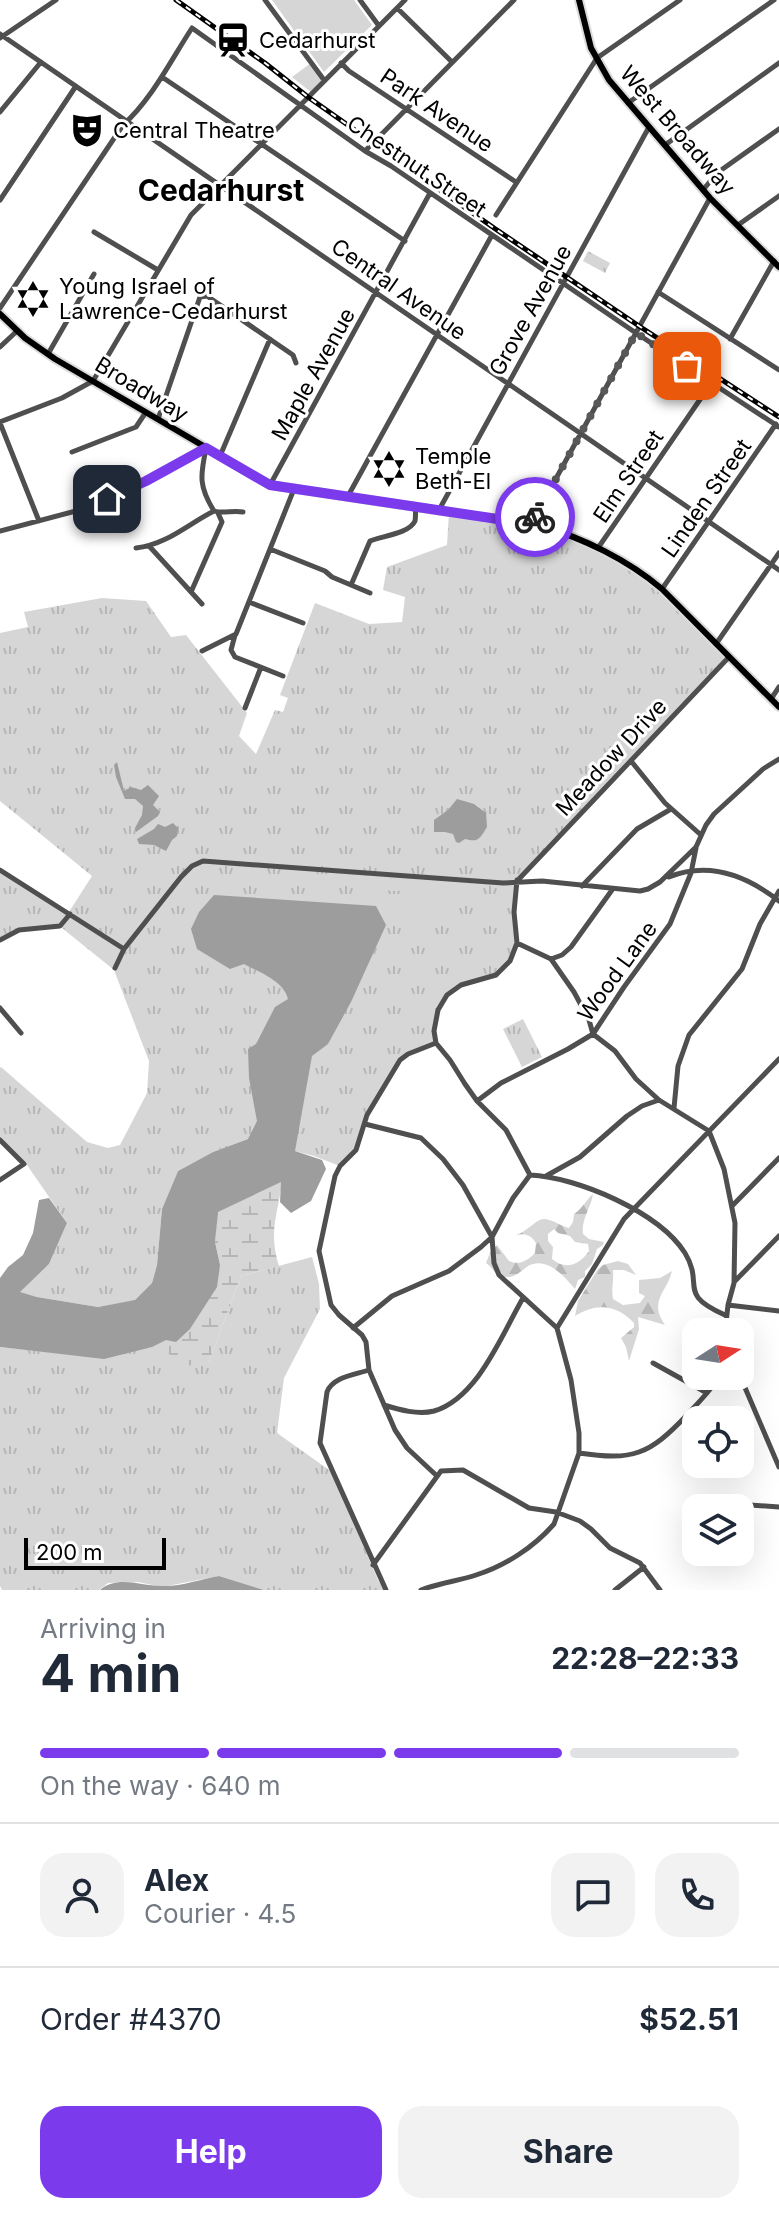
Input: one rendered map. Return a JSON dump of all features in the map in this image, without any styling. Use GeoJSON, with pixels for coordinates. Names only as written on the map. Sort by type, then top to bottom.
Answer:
{"type":"FeatureCollection","features":[{"type":"Feature","properties":{"kind":"main road","name":"West Broadway"},"geometry":{"type":"LineString","coordinates":[[579,0],[589,41],[609,80],[710,198],[777,263]]}},
{"type":"Feature","properties":{"kind":"main road","name":"Broadway"},"geometry":{"type":"LineString","coordinates":[[0,314],[48,354],[270,485],[531,524],[559,531],[597,549],[630,566],[662,589],[779,707]]}},
{"type":"Feature","properties":{"kind":"street"},"geometry":{"type":"LineString","coordinates":[[1,36],[56,0]]}},
{"type":"Feature","properties":{"kind":"street"},"geometry":{"type":"LineString","coordinates":[[265,0],[324,80]]}},
{"type":"Feature","properties":{"kind":"street"},"geometry":{"type":"LineString","coordinates":[[360,0],[379,26]]}},
{"type":"Feature","properties":{"kind":"street"},"geometry":{"type":"LineString","coordinates":[[39,521],[0,423],[62,398],[93,381],[191,215],[405,0]]}},
{"type":"Feature","properties":{"kind":"street"},"geometry":{"type":"LineString","coordinates":[[365,151],[514,0]]}},
{"type":"Feature","properties":{"kind":"street"},"geometry":{"type":"LineString","coordinates":[[666,0],[670,7]]}},
{"type":"Feature","properties":{"kind":"street"},"geometry":{"type":"LineString","coordinates":[[496,215],[597,58],[680,0]]}},
{"type":"Feature","properties":{"kind":"street"},"geometry":{"type":"LineString","coordinates":[[628,103],[773,0],[779,10]]}},
{"type":"Feature","properties":{"kind":"street"},"geometry":{"type":"LineString","coordinates":[[397,8],[452,62]]}},
{"type":"Feature","properties":{"kind":"street","name":"Chestnut Street"},"geometry":{"type":"LineString","coordinates":[[162,77],[192,28],[365,151],[777,425]]}},
{"type":"Feature","properties":{"kind":"street","name":"Central Avenue"},"geometry":{"type":"LineString","coordinates":[[1,36],[779,570]]}},
{"type":"Feature","properties":{"kind":"street"},"geometry":{"type":"LineString","coordinates":[[0,112],[41,62]]}},
{"type":"Feature","properties":{"kind":"street","name":"Park Avenue"},"geometry":{"type":"LineString","coordinates":[[341,63],[516,182]]}},
{"type":"Feature","properties":{"kind":"street"},"geometry":{"type":"LineString","coordinates":[[665,145],[779,63]]}},
{"type":"Feature","properties":{"kind":"street"},"geometry":{"type":"LineString","coordinates":[[0,308],[127,122],[162,77],[405,241]]}},
{"type":"Feature","properties":{"kind":"street"},"geometry":{"type":"LineString","coordinates":[[0,200],[76,86]]}},
{"type":"Feature","properties":{"kind":"street","name":"Grove Avenue"},"geometry":{"type":"LineString","coordinates":[[439,510],[649,127]]}},
{"type":"Feature","properties":{"kind":"street"},"geometry":{"type":"LineString","coordinates":[[703,190],[717,173],[779,129]]}},
{"type":"Feature","properties":{"kind":"street","name":"Maple Avenue"},"geometry":{"type":"LineString","coordinates":[[270,485],[430,193]]}},
{"type":"Feature","properties":{"kind":"street"},"geometry":{"type":"LineString","coordinates":[[738,225],[779,196]]}},
{"type":"Feature","properties":{"kind":"street"},"geometry":{"type":"LineString","coordinates":[[531,524],[710,198]]}},
{"type":"Feature","properties":{"kind":"street"},"geometry":{"type":"LineString","coordinates":[[94,232],[158,270]]}},
{"type":"Feature","properties":{"kind":"street"},"geometry":{"type":"LineString","coordinates":[[348,496],[492,235]]}},
{"type":"Feature","properties":{"kind":"street"},"geometry":{"type":"LineString","coordinates":[[730,339],[777,263]]}},
{"type":"Feature","properties":{"kind":"street"},"geometry":{"type":"LineString","coordinates":[[48,354],[94,274]]}},
{"type":"Feature","properties":{"kind":"street"},"geometry":{"type":"LineString","coordinates":[[658,292],[779,370]]}},
{"type":"Feature","properties":{"kind":"street"},"geometry":{"type":"LineString","coordinates":[[158,419],[198,299],[207,296],[293,355],[296,363]]}},
{"type":"Feature","properties":{"kind":"street"},"geometry":{"type":"LineString","coordinates":[[0,347],[17,331]]}},
{"type":"Feature","properties":{"kind":"street"},"geometry":{"type":"LineString","coordinates":[[220,456],[270,339]]}},
{"type":"Feature","properties":{"kind":"street","name":"Elm Street"},"geometry":{"type":"LineString","coordinates":[[597,549],[712,382]]}},
{"type":"Feature","properties":{"kind":"street"},"geometry":{"type":"LineString","coordinates":[[72,452],[136,427],[146,412]]}},
{"type":"Feature","properties":{"kind":"street","name":"Linden Street"},"geometry":{"type":"LineString","coordinates":[[662,589],[777,425]]}},
{"type":"Feature","properties":{"kind":"street"},"geometry":{"type":"LineString","coordinates":[[191,592],[222,522],[206,497],[201,479],[206,448]]}},
{"type":"Feature","properties":{"kind":"street"},"geometry":{"type":"LineString","coordinates":[[0,531],[87,508],[146,481],[206,448]]}},
{"type":"Feature","properties":{"kind":"street"},"geometry":{"type":"LineString","coordinates":[[283,676],[235,657],[231,650],[294,489]]}},
{"type":"Feature","properties":{"kind":"street"},"geometry":{"type":"LineString","coordinates":[[351,585],[370,541],[409,527],[415,521],[416,506]]}},
{"type":"Feature","properties":{"kind":"street"},"geometry":{"type":"LineString","coordinates":[[136,548],[150,547],[164,541],[216,512],[243,512]]}},
{"type":"Feature","properties":{"kind":"street"},"geometry":{"type":"LineString","coordinates":[[150,547],[202,604]]}},
{"type":"Feature","properties":{"kind":"street"},"geometry":{"type":"LineString","coordinates":[[270,549],[370,593]]}},
{"type":"Feature","properties":{"kind":"street"},"geometry":{"type":"LineString","coordinates":[[716,644],[779,553]]}},
{"type":"Feature","properties":{"kind":"street"},"geometry":{"type":"LineString","coordinates":[[249,602],[303,623]]}},
{"type":"Feature","properties":{"kind":"street"},"geometry":{"type":"LineString","coordinates":[[202,651],[236,634]]}},
{"type":"Feature","properties":{"kind":"street","name":"Meadow Drive"},"geometry":{"type":"LineString","coordinates":[[517,880],[729,657]]}},
{"type":"Feature","properties":{"kind":"street"},"geometry":{"type":"LineString","coordinates":[[245,708],[261,667]]}},
{"type":"Feature","properties":{"kind":"street"},"geometry":{"type":"LineString","coordinates":[[771,699],[779,687]]}},
{"type":"Feature","properties":{"kind":"street"},"geometry":{"type":"LineString","coordinates":[[660,882],[696,847],[714,814],[763,769],[779,759]]}},
{"type":"Feature","properties":{"kind":"street"},"geometry":{"type":"LineString","coordinates":[[631,761],[671,809],[701,835]]}},
{"type":"Feature","properties":{"kind":"street"},"geometry":{"type":"LineString","coordinates":[[582,886],[637,829],[671,809]]}},
{"type":"Feature","properties":{"kind":"street","name":"Wood Lane"},"geometry":{"type":"LineString","coordinates":[[477,1101],[501,1083],[593,1034],[670,924],[681,902],[696,847]]}},
{"type":"Feature","properties":{"kind":"street"},"geometry":{"type":"LineString","coordinates":[[115,968],[124,949],[181,877],[200,862],[503,883],[542,881],[640,891],[673,875],[711,870],[758,885],[777,899]]}},
{"type":"Feature","properties":{"kind":"street"},"geometry":{"type":"LineString","coordinates":[[0,870],[124,949]]}},
{"type":"Feature","properties":{"kind":"street"},"geometry":{"type":"LineString","coordinates":[[517,880],[514,912],[517,943],[510,961],[500,973],[461,985],[447,995],[436,1018],[434,1031],[436,1043],[477,1101],[506,1130],[530,1175]]}},
{"type":"Feature","properties":{"kind":"street"},"geometry":{"type":"LineString","coordinates":[[551,959],[571,947],[613,889]]}},
{"type":"Feature","properties":{"kind":"street"},"geometry":{"type":"LineString","coordinates":[[674,1108],[678,1066],[689,1035],[742,969],[760,924],[779,891]]}},
{"type":"Feature","properties":{"kind":"street"},"geometry":{"type":"LineString","coordinates":[[0,940],[19,930],[60,926],[70,914]]}},
{"type":"Feature","properties":{"kind":"street"},"geometry":{"type":"LineString","coordinates":[[517,943],[551,959],[574,992],[593,1034],[615,1051],[632,1076],[659,1100],[709,1131],[724,1169],[735,1223],[734,1283],[726,1318]]}},
{"type":"Feature","properties":{"kind":"street"},"geometry":{"type":"LineString","coordinates":[[0,1008],[21,1033]]}},
{"type":"Feature","properties":{"kind":"street"},"geometry":{"type":"LineString","coordinates":[[436,1043],[400,1060],[371,1108],[356,1150],[335,1176],[319,1251],[331,1305],[366,1342],[369,1370],[395,1430],[407,1448],[437,1476]]}},
{"type":"Feature","properties":{"kind":"street"},"geometry":{"type":"LineString","coordinates":[[557,1328],[617,1227],[779,1059]]}},
{"type":"Feature","properties":{"kind":"street"},"geometry":{"type":"LineString","coordinates":[[546,1176],[580,1157],[627,1116],[659,1100]]}},
{"type":"Feature","properties":{"kind":"street"},"geometry":{"type":"LineString","coordinates":[[365,1124],[416,1136],[427,1142],[463,1185],[492,1237],[494,1263],[499,1275],[557,1328],[578,1415],[579,1453],[559,1513],[547,1533],[507,1561],[478,1574],[421,1590]]}},
{"type":"Feature","properties":{"kind":"street"},"geometry":{"type":"LineString","coordinates":[[0,1140],[24,1164],[0,1180]]}},
{"type":"Feature","properties":{"kind":"street"},"geometry":{"type":"LineString","coordinates":[[732,1206],[779,1158]]}},
{"type":"Feature","properties":{"kind":"street"},"geometry":{"type":"LineString","coordinates":[[530,1175],[546,1176],[600,1193],[658,1223],[677,1242],[690,1263],[699,1301],[726,1315]]}},
{"type":"Feature","properties":{"kind":"street"},"geometry":{"type":"LineString","coordinates":[[353,1328],[392,1296],[449,1271],[492,1237],[513,1198],[530,1175]]}},
{"type":"Feature","properties":{"kind":"street"},"geometry":{"type":"LineString","coordinates":[[734,1283],[779,1236]]}},
{"type":"Feature","properties":{"kind":"street"},"geometry":{"type":"LineString","coordinates":[[384,1405],[423,1412],[449,1403],[483,1369],[523,1298]]}},
{"type":"Feature","properties":{"kind":"street"},"geometry":{"type":"LineString","coordinates":[[728,1305],[779,1311]]}},
{"type":"Feature","properties":{"kind":"street"},"geometry":{"type":"LineString","coordinates":[[653,1363],[707,1393]]}},
{"type":"Feature","properties":{"kind":"street"},"geometry":{"type":"LineString","coordinates":[[369,1370],[329,1386],[320,1443],[386,1590]]}},
{"type":"Feature","properties":{"kind":"street"},"geometry":{"type":"LineString","coordinates":[[579,1453],[621,1455],[650,1448],[669,1434],[709,1390]]}},
{"type":"Feature","properties":{"kind":"street"},"geometry":{"type":"LineString","coordinates":[[746,1390],[779,1467]]}},
{"type":"Feature","properties":{"kind":"street"},"geometry":{"type":"LineString","coordinates":[[373,1565],[441,1471],[463,1470],[529,1508],[559,1513],[586,1525],[610,1548],[644,1567],[660,1590]]}},
{"type":"Feature","properties":{"kind":"street"},"geometry":{"type":"LineString","coordinates":[[754,1505],[779,1507]]}},
{"type":"Feature","properties":{"kind":"street"},"geometry":{"type":"LineString","coordinates":[[615,1590],[644,1567]]}},
{"type":"Feature","properties":{"kind":"green space"},"geometry":{"type":"Polygon","coordinates":[[[272,0],[354,0],[372,25],[324,72],[272,0]]]}},
{"type":"Feature","properties":{"kind":"green space"},"geometry":{"type":"Polygon","coordinates":[[[311,63],[324,80],[312,93],[292,77],[311,63]]]}},
{"type":"Feature","properties":{"kind":"green space"},"geometry":{"type":"Polygon","coordinates":[[[588,251],[610,263],[605,273],[583,261],[588,251]]]}},
{"type":"Feature","properties":{"kind":"green space"},"geometry":{"type":"Polygon","coordinates":[[[449,512],[540,526],[559,532],[630,568],[648,581],[725,658],[517,880],[515,933],[510,961],[493,976],[449,994],[436,1018],[436,1043],[400,1060],[367,1115],[360,1142],[340,1166],[248,1139],[213,1152],[178,1171],[162,1209],[157,1265],[152,1283],[135,1300],[209,1362],[241,1276],[312,1257],[319,1284],[320,1309],[284,1378],[277,1433],[332,1472],[385,1590],[264,1590],[219,1576],[162,1587],[138,1582],[108,1583],[99,1590],[2,1590],[0,1347],[93,1357],[152,1347],[132,1301],[98,1307],[19,1292],[49,1264],[67,1223],[27,1165],[0,1138],[0,1068],[87,1142],[108,1148],[120,1145],[147,1093],[149,1061],[114,970],[62,928],[19,928],[0,938],[0,872],[67,915],[92,876],[0,801],[0,633],[28,627],[24,612],[102,598],[146,601],[171,637],[186,635],[247,713],[239,736],[256,754],[275,710],[283,712],[288,698],[280,695],[315,603],[369,624],[402,622],[405,597],[383,590],[387,567],[447,545],[449,512]]]}},
{"type":"Feature","properties":{"kind":"green space"},"geometry":{"type":"Polygon","coordinates":[[[375,878],[454,885],[453,909],[427,908],[426,919],[398,918],[400,891],[374,890],[375,878]]]}},
{"type":"Feature","properties":{"kind":"green space"},"geometry":{"type":"Polygon","coordinates":[[[523,1019],[542,1057],[522,1067],[503,1029],[523,1019]]]}},
{"type":"Feature","properties":{"kind":"green space"},"geometry":{"type":"Polygon","coordinates":[[[282,1181],[274,1233],[279,1266],[241,1276],[209,1362],[187,1366],[156,1345],[166,1340],[220,1265],[215,1242],[217,1212],[282,1181]]]}},
{"type":"Feature","properties":{"kind":"green space"},"geometry":{"type":"Polygon","coordinates":[[[593,1194],[583,1223],[583,1234],[589,1239],[604,1242],[575,1289],[548,1265],[535,1264],[515,1275],[503,1277],[486,1263],[497,1245],[509,1261],[520,1263],[527,1260],[535,1253],[536,1243],[528,1235],[516,1235],[544,1219],[569,1228],[574,1214],[593,1194]],[[554,1229],[548,1234],[548,1241],[553,1247],[552,1259],[557,1263],[572,1264],[589,1251],[588,1244],[575,1242],[570,1236],[554,1229]]]}},
{"type":"Feature","properties":{"kind":"green space"},"geometry":{"type":"Polygon","coordinates":[[[618,1261],[628,1264],[636,1275],[613,1270],[613,1299],[623,1305],[640,1303],[645,1296],[639,1293],[639,1280],[660,1278],[672,1271],[658,1303],[665,1325],[638,1317],[639,1329],[629,1361],[621,1338],[634,1327],[627,1317],[613,1309],[598,1307],[575,1316],[578,1301],[598,1269],[618,1261]]]}},
{"type":"Feature","properties":{"kind":"shaded area"},"geometry":{"type":"Polygon","coordinates":[[[117,762],[124,791],[131,787],[141,790],[148,785],[159,796],[153,805],[160,812],[158,816],[136,832],[143,806],[135,799],[125,799],[116,777],[114,765],[117,762]]]}},
{"type":"Feature","properties":{"kind":"shaded area"},"geometry":{"type":"Polygon","coordinates":[[[457,799],[474,804],[486,813],[487,827],[476,840],[465,839],[459,843],[453,834],[434,832],[434,820],[457,799]]]}},
{"type":"Feature","properties":{"kind":"shaded area"},"geometry":{"type":"Polygon","coordinates":[[[173,823],[178,828],[177,836],[166,851],[154,845],[139,844],[137,839],[158,824],[165,827],[173,823]]]}},
{"type":"Feature","properties":{"kind":"shaded area"},"geometry":{"type":"Polygon","coordinates":[[[214,895],[376,906],[386,925],[328,1044],[312,1056],[295,1151],[322,1160],[326,1169],[311,1201],[291,1213],[280,1202],[281,1182],[218,1212],[215,1242],[220,1265],[217,1287],[190,1329],[176,1342],[166,1340],[152,1347],[104,1359],[0,1347],[0,1278],[23,1255],[33,1233],[39,1200],[49,1198],[67,1223],[49,1264],[20,1292],[98,1307],[135,1300],[152,1283],[157,1265],[162,1209],[178,1171],[213,1152],[248,1139],[257,1121],[249,1078],[248,1049],[256,1044],[275,1007],[288,999],[282,987],[263,974],[244,964],[230,969],[197,949],[191,929],[199,912],[214,895]]]}},
{"type":"Feature","properties":{"kind":"shaded area"},"geometry":{"type":"Polygon","coordinates":[[[219,1576],[264,1590],[100,1590],[122,1582],[168,1586],[219,1576]]]}},
{"type":"Feature","properties":{"kind":"railway"},"geometry":{"type":"LineString","coordinates":[[176,0],[494,228],[779,417]]}},
{"type":"Feature","properties":{"kind":"way so far"},"geometry":{"type":"LineString","coordinates":[[535,517],[636,333],[687,366]]}},
{"type":"Feature","properties":{"kind":"place","name":"Cedarhurst"},"geometry":{"type":"Point","coordinates":[233,40]}},
{"type":"Feature","properties":{"kind":"place","name":"Central Theatre"},"geometry":{"type":"Point","coordinates":[87,130]}},
{"type":"Feature","properties":{"kind":"place","name":"Young Israel of Lawrence-Cedarhurst"},"geometry":{"type":"Point","coordinates":[33,299]}},
{"type":"Feature","properties":{"kind":"place","name":"Temple Beth-El"},"geometry":{"type":"Point","coordinates":[389,469]}},
{"type":"Feature","properties":{"kind":"district","name":"Cedarhurst"},"geometry":{"type":"Point","coordinates":[221,190]}},
{"type":"Feature","properties":{"kind":"route"},"geometry":{"type":"LineString","coordinates":[[107,499],[206,448],[270,485],[531,524],[535,517]]}}]}
